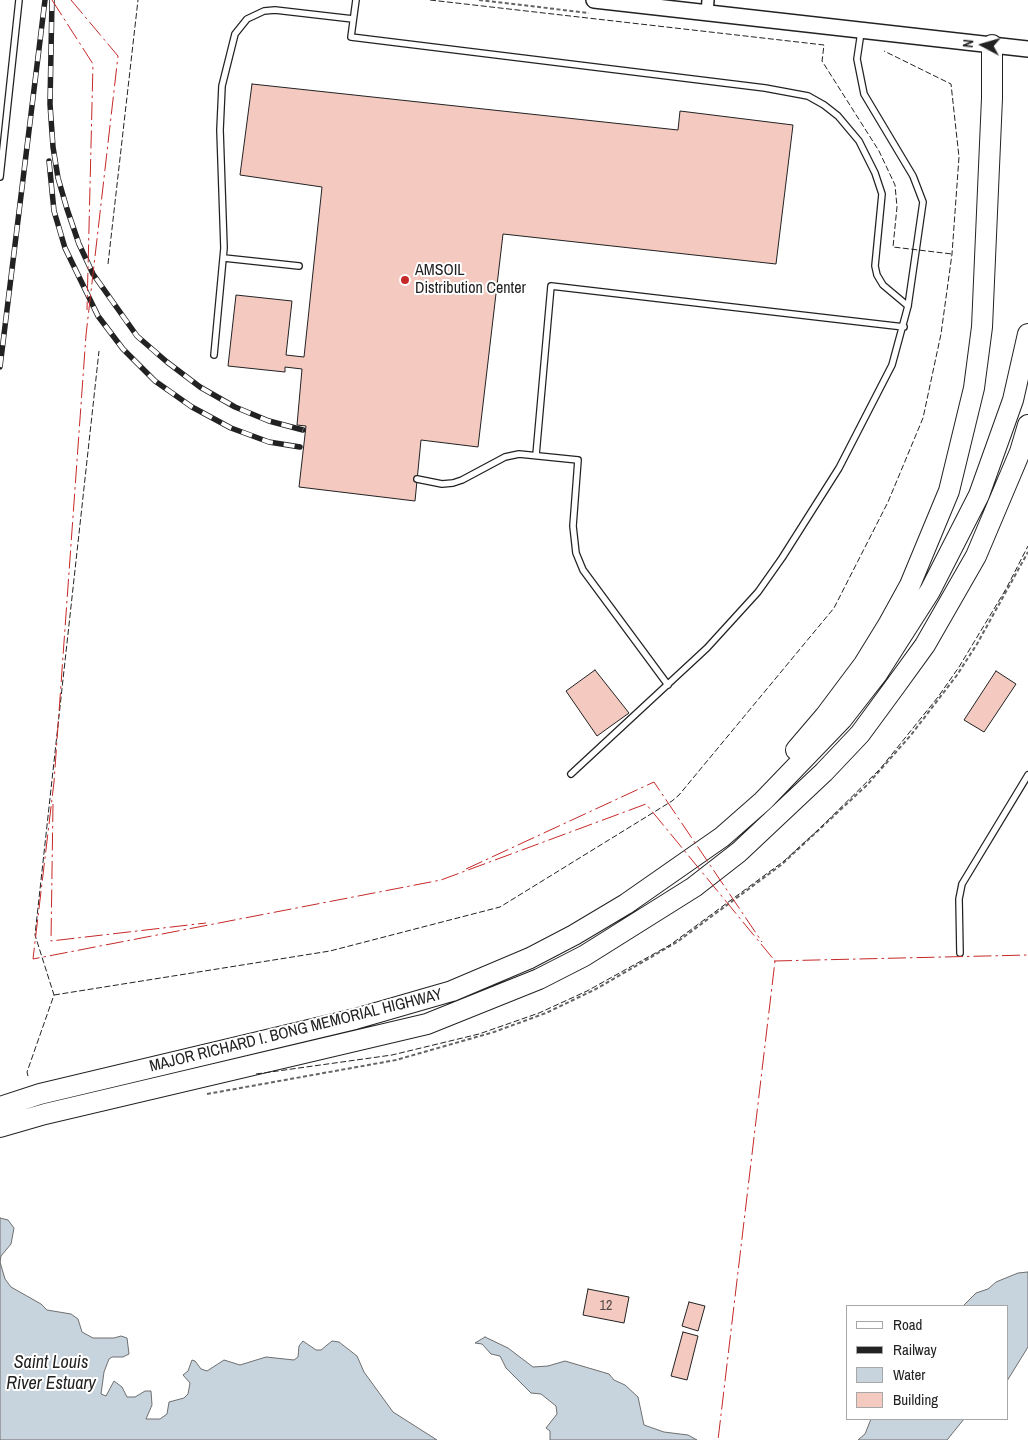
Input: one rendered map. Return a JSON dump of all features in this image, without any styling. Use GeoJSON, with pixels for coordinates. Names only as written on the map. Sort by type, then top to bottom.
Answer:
{"type":"FeatureCollection","features":[{"type":"Feature","properties":{"kind":"highway"},"geometry":{"type":"LineString","coordinates":[[626,904],[673,859],[714,827],[756,790],[825,716],[864,664],[910,585],[930,541],[949,490],[964,434],[974,388],[982,327],[992,98],[992,45]]}},
{"type":"Feature","properties":{"kind":"highway","name":"MAJOR RICHARD I. BONG MEMORIAL HIGHWAY"},"geometry":{"type":"LineString","coordinates":[[0,1107],[40,1094],[355,1019],[452,991],[530,958],[626,904],[722,837],[764,802],[842,719],[877,674],[930,591],[979,495],[1013,400],[1028,334]]}},
{"type":"Feature","properties":{"kind":"highway","name":"MAJOR RICHARD I. BONG MEMORIAL HIGHWAY"},"geometry":{"type":"LineString","coordinates":[[0,1127],[45,1114],[359,1040],[443,1018],[531,982],[584,956],[694,887],[781,815],[824,772],[860,734],[925,645],[976,556],[1020,452],[1028,425]]}},
{"type":"Feature","properties":{"kind":"street"},"geometry":{"type":"LineString","coordinates":[[594,0],[708,6],[861,30],[1028,49]]}},
{"type":"Feature","properties":{"kind":"lane"},"geometry":{"type":"LineString","coordinates":[[0,177],[19,0]]}},
{"type":"Feature","properties":{"kind":"lane"},"geometry":{"type":"LineString","coordinates":[[356,0],[351,37],[765,88],[808,96],[838,116],[859,141],[875,173],[882,194],[875,266],[877,275],[883,286],[908,306]]}},
{"type":"Feature","properties":{"kind":"lane"},"geometry":{"type":"LineString","coordinates":[[214,355],[224,258],[221,102],[225,68],[235,34],[247,19],[264,11],[275,10],[354,19]]}},
{"type":"Feature","properties":{"kind":"lane"},"geometry":{"type":"LineString","coordinates":[[571,774],[668,685],[738,616],[758,592],[839,468],[892,365],[904,327],[908,306],[923,202],[913,176],[864,94],[857,60],[861,30]]}},
{"type":"Feature","properties":{"kind":"lane"},"geometry":{"type":"LineString","coordinates":[[224,258],[299,266]]}},
{"type":"Feature","properties":{"kind":"lane"},"geometry":{"type":"LineString","coordinates":[[536,455],[551,286],[904,327]]}},
{"type":"Feature","properties":{"kind":"lane"},"geometry":{"type":"LineString","coordinates":[[417,480],[437,484],[453,483],[505,457],[518,454],[578,460],[573,526],[576,552],[583,570],[668,685]]}},
{"type":"Feature","properties":{"kind":"lane"},"geometry":{"type":"LineString","coordinates":[[960,953],[959,899],[962,884],[1028,775]]}},
{"type":"Feature","properties":{"kind":"water"},"geometry":{"type":"Polygon","coordinates":[[[0,1218],[8,1220],[14,1228],[11,1244],[1,1256],[0,1262],[0,1218]]]}},
{"type":"Feature","properties":{"kind":"water","name":"Saint Louis River Estuary"},"geometry":{"type":"Polygon","coordinates":[[[0,1262],[5,1279],[11,1287],[41,1304],[47,1310],[71,1314],[78,1319],[82,1332],[93,1338],[121,1336],[127,1338],[129,1354],[109,1359],[104,1372],[101,1394],[106,1396],[114,1381],[122,1387],[127,1397],[135,1397],[145,1391],[151,1391],[152,1405],[146,1419],[160,1419],[167,1414],[169,1402],[184,1398],[188,1394],[190,1383],[183,1375],[188,1371],[192,1360],[201,1369],[207,1371],[224,1360],[240,1365],[266,1357],[294,1360],[298,1357],[299,1346],[303,1341],[316,1350],[321,1350],[332,1341],[339,1342],[357,1356],[364,1372],[393,1412],[437,1440],[0,1440],[0,1262]]]}},
{"type":"Feature","properties":{"kind":"water"},"geometry":{"type":"Polygon","coordinates":[[[1028,1272],[1028,1347],[1008,1379],[1008,1305],[964,1305],[976,1293],[988,1289],[996,1282],[1018,1273],[1028,1272]]]}},
{"type":"Feature","properties":{"kind":"water"},"geometry":{"type":"Polygon","coordinates":[[[485,1337],[508,1348],[533,1367],[548,1366],[565,1361],[609,1374],[614,1380],[625,1385],[638,1397],[644,1425],[664,1432],[688,1435],[697,1440],[550,1440],[550,1431],[546,1428],[557,1414],[556,1406],[541,1394],[531,1393],[506,1368],[500,1356],[491,1354],[482,1344],[475,1343],[485,1337]]]}},
{"type":"Feature","properties":{"kind":"water"},"geometry":{"type":"Polygon","coordinates":[[[871,1420],[963,1420],[947,1440],[858,1440],[865,1434],[871,1420]]]}},
{"type":"Feature","properties":{"kind":"building","name":"AMSOIL Distribution Center"},"geometry":{"type":"Polygon","coordinates":[[[252,84],[678,130],[680,111],[793,125],[776,264],[503,234],[478,447],[421,440],[415,501],[299,487],[306,426],[297,425],[302,369],[285,367],[285,372],[228,366],[236,295],[292,301],[286,355],[304,357],[322,187],[240,175],[252,84]]]}},
{"type":"Feature","properties":{"kind":"building"},"geometry":{"type":"Polygon","coordinates":[[[595,670],[629,713],[597,736],[566,691],[595,670]]]}},
{"type":"Feature","properties":{"kind":"building"},"geometry":{"type":"Polygon","coordinates":[[[996,671],[1016,684],[984,732],[964,720],[996,671]]]}},
{"type":"Feature","properties":{"kind":"building"},"geometry":{"type":"Polygon","coordinates":[[[588,1289],[629,1297],[624,1323],[583,1315],[588,1289]]]}},
{"type":"Feature","properties":{"kind":"building"},"geometry":{"type":"Polygon","coordinates":[[[689,1302],[705,1306],[698,1331],[682,1326],[689,1302]]]}},
{"type":"Feature","properties":{"kind":"building"},"geometry":{"type":"Polygon","coordinates":[[[683,1332],[698,1336],[687,1380],[671,1376],[683,1332]]]}},
{"type":"Feature","properties":{"kind":"railway"},"geometry":{"type":"LineString","coordinates":[[0,367],[45,0]]}},
{"type":"Feature","properties":{"kind":"railway"},"geometry":{"type":"LineString","coordinates":[[52,0],[50,104],[53,147],[58,178],[67,209],[79,244],[93,274],[137,336],[200,387],[235,407],[269,421],[303,430]]}},
{"type":"Feature","properties":{"kind":"railway"},"geometry":{"type":"LineString","coordinates":[[49,161],[54,211],[65,248],[98,316],[123,349],[155,381],[192,407],[231,428],[269,442],[300,447]]}},
{"type":"Feature","properties":{"kind":"fence"},"geometry":{"type":"LineString","coordinates":[[108,264],[138,0]]}},
{"type":"Feature","properties":{"kind":"fence"},"geometry":{"type":"LineString","coordinates":[[430,0],[824,45],[822,61],[879,151],[895,185],[897,207],[893,247],[952,254]]}},
{"type":"Feature","properties":{"kind":"fence"},"geometry":{"type":"LineString","coordinates":[[54,995],[330,951],[500,907],[679,795],[834,608],[888,502],[923,418],[941,334],[952,254],[959,157],[951,84],[884,51]]}},
{"type":"Feature","properties":{"kind":"fence"},"geometry":{"type":"LineString","coordinates":[[28,1076],[27,1072],[54,995],[35,935],[99,351]]}},
{"type":"Feature","properties":{"kind":"fence"},"geometry":{"type":"LineString","coordinates":[[256,1074],[392,1055],[479,1034],[539,1013],[587,991],[670,945],[784,861],[880,769],[938,697],[959,667],[1006,589],[1028,546]]}},
{"type":"Feature","properties":{"kind":"power"},"geometry":{"type":"LineString","coordinates":[[52,0],[93,64],[87,310]]}},
{"type":"Feature","properties":{"kind":"power"},"geometry":{"type":"LineString","coordinates":[[71,0],[118,56],[86,335],[54,782],[33,959],[441,880],[646,804],[775,961],[718,1440]]}},
{"type":"Feature","properties":{"kind":"power"},"geometry":{"type":"LineString","coordinates":[[466,869],[654,782],[762,942]]}},
{"type":"Feature","properties":{"kind":"power"},"geometry":{"type":"LineString","coordinates":[[53,804],[51,941],[206,923]]}},
{"type":"Feature","properties":{"kind":"power"},"geometry":{"type":"LineString","coordinates":[[774,961],[1028,955]]}},
{"type":"Feature","properties":{"kind":"place","name":"AMSOIL Distribution Center"},"geometry":{"type":"Point","coordinates":[405,280]}}]}
